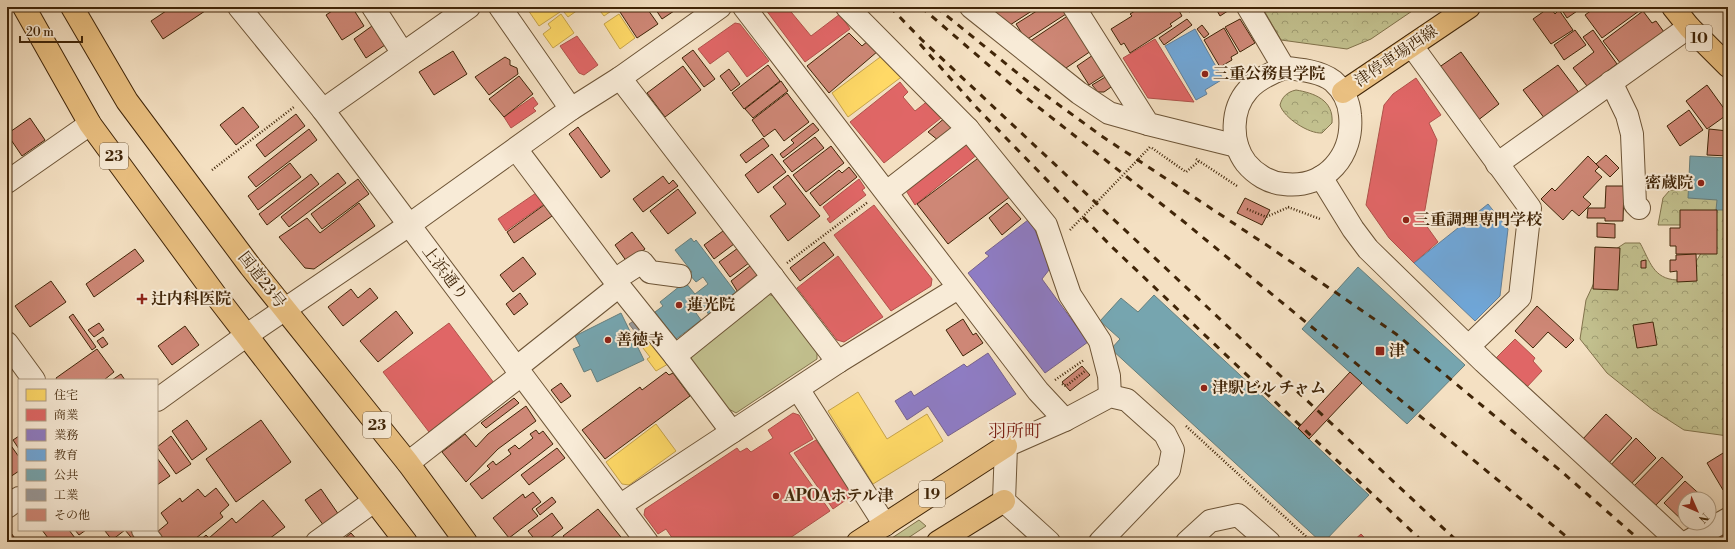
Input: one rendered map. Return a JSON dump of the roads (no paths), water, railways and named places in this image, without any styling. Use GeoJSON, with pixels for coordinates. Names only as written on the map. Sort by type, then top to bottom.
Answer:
{"type":"FeatureCollection","features":[{"type":"Feature","properties":{"kind":"main road","name":"23"},"geometry":{"type":"LineString","coordinates":[[24,7],[90,124],[217,296],[406,542]]}},
{"type":"Feature","properties":{"kind":"main road","name":"国道23号"},"geometry":{"type":"LineString","coordinates":[[72,7],[126,102],[250,266],[408,464],[466,542]]}},
{"type":"Feature","properties":{"kind":"main road","name":"津停車場西線"},"geometry":{"type":"LineString","coordinates":[[1343,92],[1470,7]]}},
{"type":"Feature","properties":{"kind":"main road","name":"10"},"geometry":{"type":"LineString","coordinates":[[1673,7],[1689,27],[1728,66]]}},
{"type":"Feature","properties":{"kind":"main road","name":"19"},"geometry":{"type":"LineString","coordinates":[[858,542],[1006,446]]}},
{"type":"Feature","properties":{"kind":"main road"},"geometry":{"type":"LineString","coordinates":[[938,542],[1004,502]]}},
{"type":"Feature","properties":{"kind":"street","name":"上浜通り"},"geometry":{"type":"LineString","coordinates":[[239,7],[316,102],[647,542]]}},
{"type":"Feature","properties":{"kind":"street"},"geometry":{"type":"LineString","coordinates":[[373,7],[402,52]]}},
{"type":"Feature","properties":{"kind":"street"},"geometry":{"type":"LineString","coordinates":[[316,102],[402,52],[469,7]]}},
{"type":"Feature","properties":{"kind":"street"},"geometry":{"type":"LineString","coordinates":[[500,7],[571,109]]}},
{"type":"Feature","properties":{"kind":"street"},"geometry":{"type":"LineString","coordinates":[[158,399],[285,309],[516,150],[571,109],[620,78],[720,7]]}},
{"type":"Feature","properties":{"kind":"street"},"geometry":{"type":"LineString","coordinates":[[744,7],[886,190],[958,288],[1038,391],[1065,420]]}},
{"type":"Feature","properties":{"kind":"street"},"geometry":{"type":"LineString","coordinates":[[847,7],[968,128],[1046,225],[1070,295],[1100,341],[1108,376],[1110,396]]}},
{"type":"Feature","properties":{"kind":"street"},"geometry":{"type":"LineString","coordinates":[[971,7],[1079,93],[1109,113],[1237,146]]}},
{"type":"Feature","properties":{"kind":"street"},"geometry":{"type":"LineString","coordinates":[[1074,7],[1148,124]]}},
{"type":"Feature","properties":{"kind":"street"},"geometry":{"type":"LineString","coordinates":[[1248,7],[1284,68]]}},
{"type":"Feature","properties":{"kind":"street"},"geometry":{"type":"LineString","coordinates":[[1497,164],[1689,27]]}},
{"type":"Feature","properties":{"kind":"street"},"geometry":{"type":"LineString","coordinates":[[1412,46],[1530,208],[1520,297],[1469,346]]}},
{"type":"Feature","properties":{"kind":"street"},"geometry":{"type":"LineString","coordinates":[[1284,68],[1300,69],[1332,80],[1343,92],[1349,105],[1351,122],[1349,141],[1342,158],[1329,172],[1313,182],[1295,186],[1276,183],[1259,175],[1250,167],[1237,146],[1234,126],[1238,107],[1248,90],[1263,77],[1284,68]]}},
{"type":"Feature","properties":{"kind":"street"},"geometry":{"type":"LineString","coordinates":[[620,78],[838,362]]}},
{"type":"Feature","properties":{"kind":"street"},"geometry":{"type":"LineString","coordinates":[[1611,82],[1627,115],[1632,134],[1635,204],[1639,208]]}},
{"type":"Feature","properties":{"kind":"street"},"geometry":{"type":"LineString","coordinates":[[7,182],[90,124]]}},
{"type":"Feature","properties":{"kind":"street"},"geometry":{"type":"LineString","coordinates":[[886,190],[968,128]]}},
{"type":"Feature","properties":{"kind":"street"},"geometry":{"type":"LineString","coordinates":[[516,150],[622,279],[675,356],[732,432]]}},
{"type":"Feature","properties":{"kind":"street"},"geometry":{"type":"LineString","coordinates":[[1321,177],[1368,250],[1484,362],[1679,542]]}},
{"type":"Feature","properties":{"kind":"street"},"geometry":{"type":"LineString","coordinates":[[408,464],[519,372],[642,262],[650,272],[673,284]]}},
{"type":"Feature","properties":{"kind":"street"},"geometry":{"type":"LineString","coordinates":[[675,356],[773,277]]}},
{"type":"Feature","properties":{"kind":"street"},"geometry":{"type":"LineString","coordinates":[[620,505],[838,362],[958,288]]}},
{"type":"Feature","properties":{"kind":"street"},"geometry":{"type":"LineString","coordinates":[[7,343],[33,379]]}},
{"type":"Feature","properties":{"kind":"street"},"geometry":{"type":"LineString","coordinates":[[798,389],[885,525]]}},
{"type":"Feature","properties":{"kind":"street"},"geometry":{"type":"LineString","coordinates":[[1049,542],[1004,502],[1006,446],[1065,420],[1110,396],[1127,400],[1165,434],[1173,450],[1169,470],[1100,542]]}},
{"type":"Feature","properties":{"kind":"street"},"geometry":{"type":"LineString","coordinates":[[7,507],[18,499]]}},
{"type":"Feature","properties":{"kind":"street"},"geometry":{"type":"LineString","coordinates":[[317,542],[374,501]]}},
{"type":"Feature","properties":{"kind":"street"},"geometry":{"type":"LineString","coordinates":[[1187,542],[1210,521],[1238,515],[1269,542]]}},
{"type":"Feature","properties":{"kind":"street"},"geometry":{"type":"LineString","coordinates":[[1686,542],[1728,519]]}},
{"type":"Feature","properties":{"kind":"street"},"geometry":{"type":"LineString","coordinates":[[144,531],[152,542]]}},
{"type":"Feature","properties":{"kind":"railway"},"geometry":{"type":"LineString","coordinates":[[890,7],[921,39],[1458,542]]}},
{"type":"Feature","properties":{"kind":"railway"},"geometry":{"type":"LineString","coordinates":[[921,7],[1028,99],[1183,221],[1573,542]]}},
{"type":"Feature","properties":{"kind":"railway"},"geometry":{"type":"LineString","coordinates":[[936,7],[1037,89],[1103,137],[1271,248],[1396,334],[1562,472],[1642,542]]}},
{"type":"Feature","properties":{"kind":"railway"},"geometry":{"type":"LineString","coordinates":[[920,44],[975,106],[1112,247],[1423,542]]}},
{"type":"Feature","properties":{"kind":"place","name":"三重公務員学院"},"geometry":{"type":"Point","coordinates":[1205,74]}},
{"type":"Feature","properties":{"kind":"place","name":"密蔵院"},"geometry":{"type":"Point","coordinates":[1701,183]}},
{"type":"Feature","properties":{"kind":"place","name":"三重調理専門学校"},"geometry":{"type":"Point","coordinates":[1406,220]}},
{"type":"Feature","properties":{"kind":"place","name":"辻内科医院"},"geometry":{"type":"Point","coordinates":[142,299]}},
{"type":"Feature","properties":{"kind":"place","name":"蓮光院"},"geometry":{"type":"Point","coordinates":[679,305]}},
{"type":"Feature","properties":{"kind":"place","name":"善徳寺"},"geometry":{"type":"Point","coordinates":[608,340]}},
{"type":"Feature","properties":{"kind":"place","name":"津"},"geometry":{"type":"Point","coordinates":[1380,351]}},
{"type":"Feature","properties":{"kind":"place","name":"津駅ビル チャム"},"geometry":{"type":"Point","coordinates":[1204,388]}},
{"type":"Feature","properties":{"kind":"place","name":"APOAホテル津"},"geometry":{"type":"Point","coordinates":[776,496]}},
{"type":"Feature","properties":{"kind":"district","name":"羽所町"},"geometry":{"type":"Point","coordinates":[1015,431]}}]}
